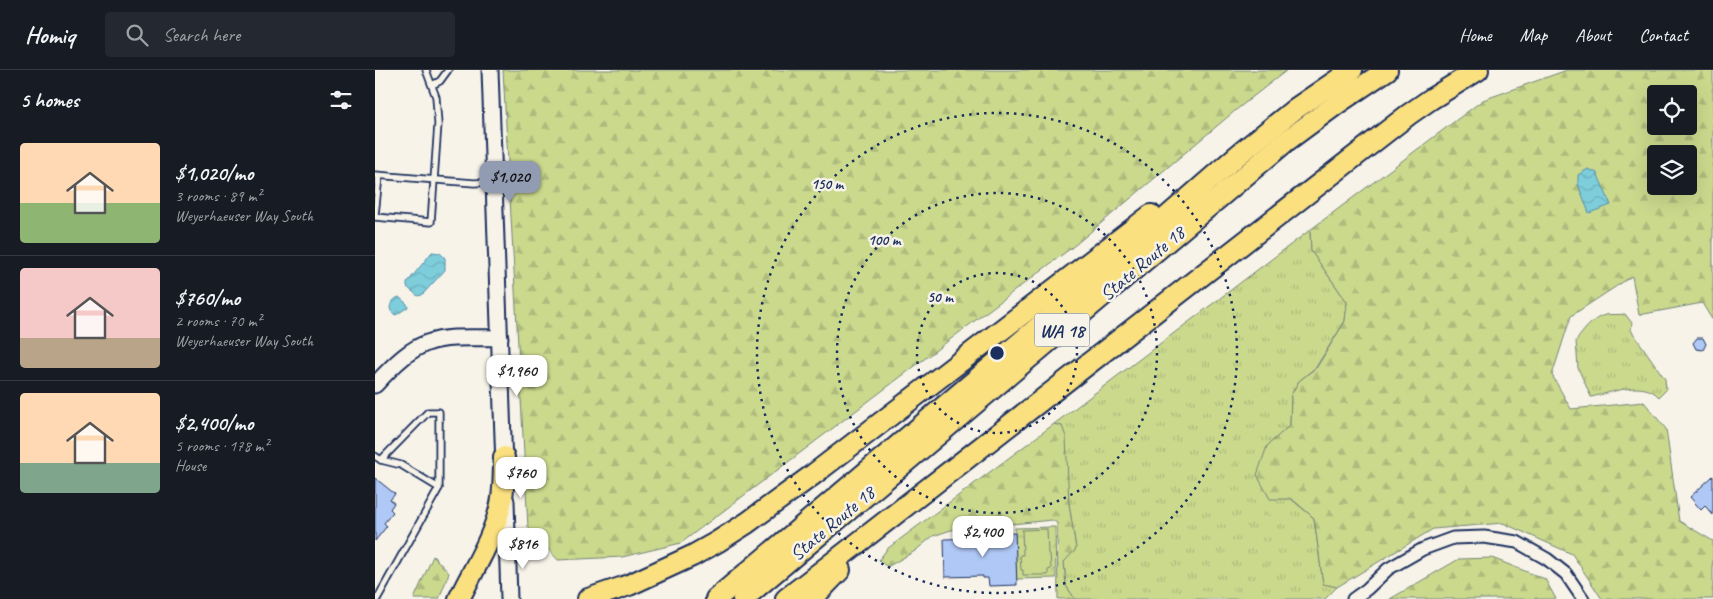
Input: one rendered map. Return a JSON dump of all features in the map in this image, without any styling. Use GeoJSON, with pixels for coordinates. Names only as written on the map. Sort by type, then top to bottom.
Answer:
{"type":"FeatureCollection","features":[{"type":"Feature","properties":{"kind":"highway","name":"State Route 18"},"geometry":{"type":"LineString","coordinates":[[716,599],[1113,264],[1237,155],[1295,109],[1352,70]]}},
{"type":"Feature","properties":{"kind":"highway","name":"State Route 18"},"geometry":{"type":"LineString","coordinates":[[743,599],[1285,142],[1338,102],[1387,70]]}},
{"type":"Feature","properties":{"kind":"highway"},"geometry":{"type":"LineString","coordinates":[[786,599],[1408,115],[1479,70]]}},
{"type":"Feature","properties":{"kind":"highway"},"geometry":{"type":"LineString","coordinates":[[588,599],[629,585],[693,556],[747,523],[822,468],[1144,220],[1237,155]]}},
{"type":"Feature","properties":{"kind":"highway"},"geometry":{"type":"LineString","coordinates":[[459,599],[499,514],[503,487],[504,457]]}},
{"type":"Feature","properties":{"kind":"highway"},"geometry":{"type":"LineString","coordinates":[[812,599],[881,526]]}},
{"type":"Feature","properties":{"kind":"street"},"geometry":{"type":"LineString","coordinates":[[490,70],[509,599]]}},
{"type":"Feature","properties":{"kind":"street"},"geometry":{"type":"LineString","coordinates":[[375,385],[403,355],[426,342],[447,337],[500,338]]}},
{"type":"Feature","properties":{"kind":"street"},"geometry":{"type":"LineString","coordinates":[[1353,599],[1367,589],[1388,569],[1423,549],[1453,538],[1484,536],[1517,542],[1547,559],[1566,574],[1583,599]]}},
{"type":"Feature","properties":{"kind":"lane"},"geometry":{"type":"LineString","coordinates":[[427,70],[436,97],[439,124],[435,181],[431,222],[375,216],[377,176],[435,181],[494,182]]}},
{"type":"Feature","properties":{"kind":"lane"},"geometry":{"type":"LineString","coordinates":[[432,85],[439,81],[448,70]]}},
{"type":"Feature","properties":{"kind":"lane"},"geometry":{"type":"LineString","coordinates":[[377,599],[439,488],[439,412],[428,412],[381,460]]}},
{"type":"Feature","properties":{"kind":"lane"},"geometry":{"type":"LineString","coordinates":[[375,456],[381,460],[401,465],[439,488]]}},
{"type":"Feature","properties":{"kind":"green space"},"geometry":{"type":"Polygon","coordinates":[[[503,70],[1287,70],[1236,110],[1075,245],[681,543],[622,557],[558,560],[528,527],[503,70]]]}},
{"type":"Feature","properties":{"kind":"green space"},"geometry":{"type":"Polygon","coordinates":[[[1567,70],[1713,70],[1713,321],[1702,303],[1639,315],[1632,276],[1571,316],[1552,375],[1571,409],[1644,402],[1666,429],[1679,521],[1713,541],[1713,599],[1602,599],[1572,554],[1503,523],[1433,529],[1337,587],[1323,584],[1314,518],[1292,499],[1270,499],[1257,475],[1267,446],[1290,425],[1291,395],[1299,381],[1317,367],[1345,321],[1347,302],[1311,251],[1310,230],[1483,100],[1567,70]]]}},
{"type":"Feature","properties":{"kind":"green space"},"geometry":{"type":"Polygon","coordinates":[[[1310,230],[1311,251],[1347,302],[1345,321],[1316,367],[1299,381],[1291,395],[1290,425],[1267,446],[1291,499],[1314,518],[1323,583],[1337,587],[1325,599],[1075,599],[1066,586],[1064,561],[1076,549],[1069,504],[1062,426],[1054,424],[1310,230]]]}},
{"type":"Feature","properties":{"kind":"green space"},"geometry":{"type":"Polygon","coordinates":[[[1625,314],[1632,323],[1631,330],[1665,379],[1666,390],[1659,397],[1652,392],[1636,388],[1617,390],[1591,397],[1578,368],[1576,341],[1596,319],[1607,315],[1625,314]]]}},
{"type":"Feature","properties":{"kind":"green space"},"geometry":{"type":"Polygon","coordinates":[[[1054,424],[1062,426],[1066,437],[1069,504],[1076,549],[1064,562],[1066,586],[1075,599],[1058,599],[1057,523],[1052,520],[951,530],[933,536],[915,551],[887,567],[879,560],[887,549],[1054,424]]]}},
{"type":"Feature","properties":{"kind":"green space"},"geometry":{"type":"Polygon","coordinates":[[[1055,527],[1056,578],[1016,579],[1015,528],[1055,527]]]}},
{"type":"Feature","properties":{"kind":"green space"},"geometry":{"type":"Polygon","coordinates":[[[1047,529],[1051,569],[1048,570],[1048,575],[1023,575],[1020,555],[1023,555],[1022,530],[1047,529]]]}},
{"type":"Feature","properties":{"kind":"green space"},"geometry":{"type":"Polygon","coordinates":[[[433,556],[449,573],[439,599],[414,599],[433,556]]]}},
{"type":"Feature","properties":{"kind":"green space"},"geometry":{"type":"Polygon","coordinates":[[[1492,558],[1545,579],[1556,599],[1390,599],[1459,559],[1492,558]]]}},
{"type":"Feature","properties":{"kind":"water"},"geometry":{"type":"Polygon","coordinates":[[[1588,169],[1597,173],[1611,205],[1589,213],[1578,184],[1578,175],[1588,169]]]}},
{"type":"Feature","properties":{"kind":"water"},"geometry":{"type":"Polygon","coordinates":[[[432,252],[440,253],[445,258],[445,270],[422,295],[418,296],[407,287],[407,283],[432,252]]]}},
{"type":"Feature","properties":{"kind":"water"},"geometry":{"type":"Polygon","coordinates":[[[399,297],[408,307],[396,315],[391,311],[390,306],[399,297]]]}},
{"type":"Feature","properties":{"kind":"building"},"geometry":{"type":"Polygon","coordinates":[[[1697,338],[1703,338],[1706,344],[1703,350],[1696,349],[1693,343],[1697,338]]]}},
{"type":"Feature","properties":{"kind":"building"},"geometry":{"type":"Polygon","coordinates":[[[1713,476],[1713,515],[1705,506],[1701,510],[1690,497],[1713,476]]]}},
{"type":"Feature","properties":{"kind":"building"},"geometry":{"type":"Polygon","coordinates":[[[375,478],[395,494],[390,500],[394,503],[390,509],[393,512],[384,523],[387,526],[375,541],[375,478]]]}},
{"type":"Feature","properties":{"kind":"building"},"geometry":{"type":"Polygon","coordinates":[[[1015,533],[1017,585],[989,586],[988,578],[983,578],[983,576],[945,577],[944,539],[982,538],[982,534],[1015,533]]]}}]}
